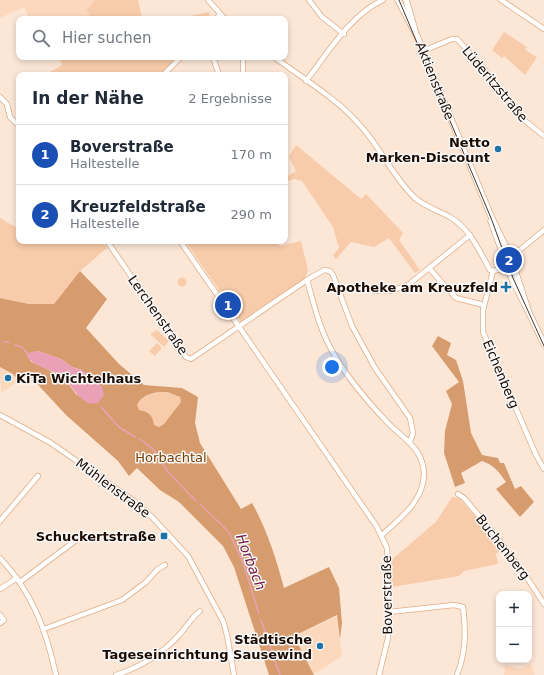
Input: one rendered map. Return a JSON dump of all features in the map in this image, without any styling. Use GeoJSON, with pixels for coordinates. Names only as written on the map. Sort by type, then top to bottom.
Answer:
{"type":"FeatureCollection","features":[{"type":"Feature","properties":{"kind":"main road","name":"Aktienstraße"},"geometry":{"type":"LineString","coordinates":[[398,0],[417,36]]}},
{"type":"Feature","properties":{"kind":"main road","name":"Aktienstraße"},"geometry":{"type":"LineString","coordinates":[[406,0],[423,51],[529,313],[544,344]]}},
{"type":"Feature","properties":{"kind":"main road","name":"Aktienstraße"},"geometry":{"type":"LineString","coordinates":[[490,214],[491,222],[509,262],[521,300],[529,313]]}},
{"type":"Feature","properties":{"kind":"street"},"geometry":{"type":"LineString","coordinates":[[208,0],[220,14]]}},
{"type":"Feature","properties":{"kind":"street"},"geometry":{"type":"LineString","coordinates":[[309,0],[322,17],[344,34]]}},
{"type":"Feature","properties":{"kind":"street"},"geometry":{"type":"LineString","coordinates":[[306,81],[344,34],[368,8],[383,0]]}},
{"type":"Feature","properties":{"kind":"street"},"geometry":{"type":"LineString","coordinates":[[501,0],[544,29]]}},
{"type":"Feature","properties":{"kind":"street","name":"Lüderitzstraße"},"geometry":{"type":"LineString","coordinates":[[423,51],[455,38],[482,66],[523,119],[544,136]]}},
{"type":"Feature","properties":{"kind":"street"},"geometry":{"type":"LineString","coordinates":[[167,72],[178,60]]}},
{"type":"Feature","properties":{"kind":"street"},"geometry":{"type":"LineString","coordinates":[[214,60],[218,72]]}},
{"type":"Feature","properties":{"kind":"street"},"geometry":{"type":"LineString","coordinates":[[243,60],[243,72]]}},
{"type":"Feature","properties":{"kind":"street"},"geometry":{"type":"LineString","coordinates":[[278,60],[347,111],[369,136],[396,177],[417,199],[450,217],[470,235],[480,248],[490,270],[493,271],[502,269],[543,233]]}},
{"type":"Feature","properties":{"kind":"street"},"geometry":{"type":"LineString","coordinates":[[0,97],[7,104],[10,116],[16,123]]}},
{"type":"Feature","properties":{"kind":"street"},"geometry":{"type":"LineString","coordinates":[[375,291],[385,292],[402,288],[470,235]]}},
{"type":"Feature","properties":{"kind":"street","name":"Lerchenstraße"},"geometry":{"type":"LineString","coordinates":[[109,244],[188,359],[199,355],[240,327]]}},
{"type":"Feature","properties":{"kind":"street","name":"Boverstraße"},"geometry":{"type":"LineString","coordinates":[[182,244],[382,535],[387,551],[389,612],[388,638],[379,675]]}},
{"type":"Feature","properties":{"kind":"street"},"geometry":{"type":"LineString","coordinates":[[429,268],[456,298],[484,305]]}},
{"type":"Feature","properties":{"kind":"street"},"geometry":{"type":"LineString","coordinates":[[240,327],[307,280],[327,270],[333,273],[352,326],[372,363],[410,418],[413,433],[410,442]]}},
{"type":"Feature","properties":{"kind":"street","name":"Eichenberg"},"geometry":{"type":"LineString","coordinates":[[493,271],[484,305],[482,320],[486,343],[536,455],[544,469]]}},
{"type":"Feature","properties":{"kind":"street"},"geometry":{"type":"LineString","coordinates":[[307,280],[324,333],[341,365],[381,416],[400,435],[410,442],[421,458],[424,471],[423,483],[419,495],[412,506],[382,535]]}},
{"type":"Feature","properties":{"kind":"street","name":"Mühlenstraße"},"geometry":{"type":"LineString","coordinates":[[0,415],[56,446],[134,501],[183,550],[193,562],[223,621],[234,675]]}},
{"type":"Feature","properties":{"kind":"street"},"geometry":{"type":"LineString","coordinates":[[0,521],[38,476]]}},
{"type":"Feature","properties":{"kind":"street","name":"Buchenberg"},"geometry":{"type":"LineString","coordinates":[[458,494],[464,498],[504,546],[544,602]]}},
{"type":"Feature","properties":{"kind":"street"},"geometry":{"type":"LineString","coordinates":[[0,589],[18,580],[83,535]]}},
{"type":"Feature","properties":{"kind":"street"},"geometry":{"type":"LineString","coordinates":[[0,558],[18,580],[38,612],[56,675]]}},
{"type":"Feature","properties":{"kind":"street"},"geometry":{"type":"LineString","coordinates":[[44,629],[122,600],[145,583],[158,569],[165,565]]}},
{"type":"Feature","properties":{"kind":"street"},"geometry":{"type":"LineString","coordinates":[[389,612],[454,605],[463,607],[466,640],[464,656],[457,675]]}},
{"type":"Feature","properties":{"kind":"street"},"geometry":{"type":"LineString","coordinates":[[116,675],[155,658],[178,637],[193,617],[200,611]]}},
{"type":"Feature","properties":{"kind":"street"},"geometry":{"type":"LineString","coordinates":[[0,616],[4,620],[0,623]]}},
{"type":"Feature","properties":{"kind":"shaded area"},"geometry":{"type":"Polygon","coordinates":[[[0,0],[95,0],[86,9],[90,14],[88,16],[28,16],[24,7],[0,18],[0,0]]]}},
{"type":"Feature","properties":{"kind":"shaded area"},"geometry":{"type":"Polygon","coordinates":[[[95,0],[138,0],[142,16],[88,16],[90,14],[86,10],[95,0]]]}},
{"type":"Feature","properties":{"kind":"shaded area"},"geometry":{"type":"Polygon","coordinates":[[[209,12],[210,16],[191,16],[209,12]]]}},
{"type":"Feature","properties":{"kind":"shaded area"},"geometry":{"type":"Polygon","coordinates":[[[504,32],[527,47],[525,50],[537,57],[525,75],[504,56],[502,58],[492,50],[504,32]]]}},
{"type":"Feature","properties":{"kind":"shaded area"},"geometry":{"type":"Polygon","coordinates":[[[60,60],[175,60],[163,72],[50,72],[62,65],[60,60]]]}},
{"type":"Feature","properties":{"kind":"shaded area"},"geometry":{"type":"Polygon","coordinates":[[[296,145],[361,199],[366,194],[403,233],[399,240],[420,270],[415,273],[389,238],[374,247],[351,242],[336,259],[333,255],[339,248],[333,227],[302,181],[294,179],[288,181],[288,176],[296,171],[289,157],[296,145]]]}},
{"type":"Feature","properties":{"kind":"shaded area"},"geometry":{"type":"Polygon","coordinates":[[[0,218],[16,227],[16,244],[104,244],[107,248],[80,271],[54,304],[29,304],[0,298],[0,218]]]}},
{"type":"Feature","properties":{"kind":"shaded area"},"geometry":{"type":"Polygon","coordinates":[[[301,241],[308,270],[305,278],[241,322],[187,244],[278,244],[280,246],[301,241]]]}},
{"type":"Feature","properties":{"kind":"shaded area"},"geometry":{"type":"Polygon","coordinates":[[[180,278],[184,278],[186,282],[184,286],[180,286],[178,284],[178,280],[180,278]]]}},
{"type":"Feature","properties":{"kind":"shaded area"},"geometry":{"type":"Polygon","coordinates":[[[157,330],[169,341],[164,347],[150,334],[157,330]]]}},
{"type":"Feature","properties":{"kind":"shaded area"},"geometry":{"type":"Polygon","coordinates":[[[157,343],[162,348],[155,356],[149,351],[157,343]]]}},
{"type":"Feature","properties":{"kind":"shaded area"},"geometry":{"type":"Polygon","coordinates":[[[38,351],[61,359],[72,367],[82,370],[95,379],[102,387],[104,395],[98,403],[93,404],[87,402],[78,395],[64,378],[34,363],[26,355],[31,352],[38,351]]]}},
{"type":"Feature","properties":{"kind":"shaded area","name":"KiTa Wichtelhaus"},"geometry":{"type":"Polygon","coordinates":[[[0,367],[13,374],[19,381],[1,393],[0,367]]]}},
{"type":"Feature","properties":{"kind":"shaded area"},"geometry":{"type":"Polygon","coordinates":[[[163,392],[177,395],[182,402],[164,424],[159,427],[154,425],[150,414],[139,410],[137,405],[145,396],[163,392]]]}},
{"type":"Feature","properties":{"kind":"shaded area"},"geometry":{"type":"Polygon","coordinates":[[[452,497],[459,498],[503,548],[496,554],[498,564],[464,571],[459,576],[392,587],[390,561],[436,522],[452,497]]]}},
{"type":"Feature","properties":{"kind":"shaded area","name":"Städtische Tageseinrichtung Sausewind"},"geometry":{"type":"Polygon","coordinates":[[[337,616],[342,656],[314,674],[295,636],[337,616]]]}},
{"type":"Feature","properties":{"kind":"shaded area"},"geometry":{"type":"Polygon","coordinates":[[[530,664],[535,675],[504,675],[505,665],[521,669],[530,664]]]}},
{"type":"Feature","properties":{"kind":"green space","name":"Horbachtal"},"geometry":{"type":"Polygon","coordinates":[[[80,271],[107,299],[86,328],[119,364],[144,385],[182,388],[198,397],[195,423],[200,443],[241,509],[252,503],[271,544],[284,588],[329,567],[339,588],[342,623],[340,639],[337,615],[294,636],[314,675],[269,675],[234,567],[223,546],[179,502],[160,490],[137,468],[129,476],[118,461],[66,415],[28,374],[19,381],[13,374],[0,367],[0,298],[29,304],[54,304],[80,271]],[[38,351],[30,361],[63,377],[76,394],[90,403],[82,370],[72,367],[61,359],[38,351]],[[168,392],[150,394],[143,398],[137,405],[139,410],[150,414],[154,425],[159,427],[164,424],[181,402],[180,397],[168,392]]]}},
{"type":"Feature","properties":{"kind":"green space"},"geometry":{"type":"Polygon","coordinates":[[[438,336],[451,343],[447,355],[456,360],[463,381],[471,433],[482,455],[498,458],[500,463],[504,463],[515,489],[521,486],[534,502],[520,517],[496,489],[506,482],[496,469],[482,461],[461,473],[465,483],[455,487],[444,453],[445,431],[452,404],[446,391],[459,382],[432,346],[438,336]]]}},
{"type":"Feature","properties":{"kind":"waterway","name":"Horbach"},"geometry":{"type":"LineString","coordinates":[[4,342],[9,342]]}},
{"type":"Feature","properties":{"kind":"waterway","name":"Horbach"},"geometry":{"type":"LineString","coordinates":[[15,345],[22,347],[28,354]]}},
{"type":"Feature","properties":{"kind":"waterway","name":"Horbach"},"geometry":{"type":"LineString","coordinates":[[101,407],[119,427],[135,437]]}},
{"type":"Feature","properties":{"kind":"waterway","name":"Horbach"},"geometry":{"type":"LineString","coordinates":[[140,439],[153,449],[169,473],[196,501]]}},
{"type":"Feature","properties":{"kind":"waterway","name":"Horbach"},"geometry":{"type":"LineString","coordinates":[[200,504],[229,532],[244,565],[259,614]]}},
{"type":"Feature","properties":{"kind":"waterway","name":"Horbach"},"geometry":{"type":"LineString","coordinates":[[261,620],[280,675]]}},
{"type":"Feature","properties":{"kind":"tram line"},"geometry":{"type":"LineString","coordinates":[[399,0],[491,218],[513,278],[544,346]]}},
{"type":"Feature","properties":{"kind":"place","name":"Netto Marken-Discount"},"geometry":{"type":"Point","coordinates":[498,149]}},
{"type":"Feature","properties":{"kind":"place","name":"Kreuzfeldstraße"},"geometry":{"type":"Point","coordinates":[509,260]}},
{"type":"Feature","properties":{"kind":"place","name":"Apotheke am Kreuzfeld"},"geometry":{"type":"Point","coordinates":[506,287]}},
{"type":"Feature","properties":{"kind":"place","name":"Boverstraße"},"geometry":{"type":"Point","coordinates":[228,305]}},
{"type":"Feature","properties":{"kind":"place","name":"KiTa Wichtelhaus"},"geometry":{"type":"Point","coordinates":[8,378]}},
{"type":"Feature","properties":{"kind":"place","name":"Schuckertstraße"},"geometry":{"type":"Point","coordinates":[164,536]}},
{"type":"Feature","properties":{"kind":"place","name":"Städtische Tageseinrichtung Sausewind"},"geometry":{"type":"Point","coordinates":[320,646]}}]}
